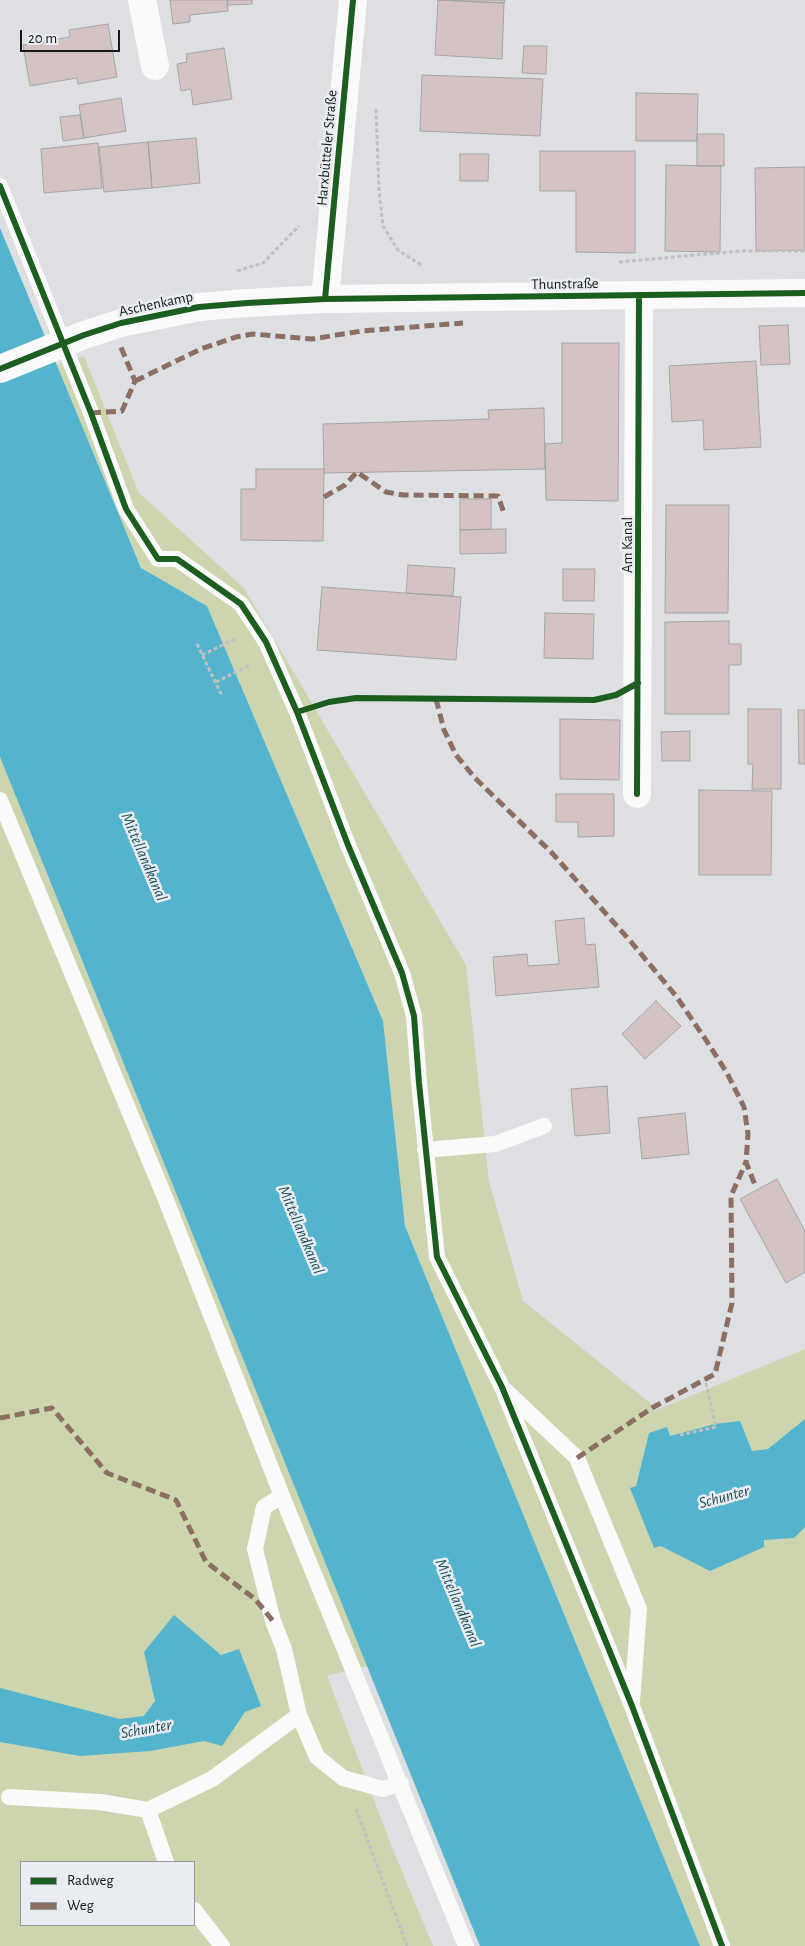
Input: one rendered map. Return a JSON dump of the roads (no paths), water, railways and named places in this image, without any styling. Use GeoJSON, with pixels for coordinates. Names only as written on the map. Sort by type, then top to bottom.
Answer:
{"type":"FeatureCollection","features":[{"type":"Feature","properties":{"kind":"street"},"geometry":{"type":"LineString","coordinates":[[142,0],[155,66]]}},
{"type":"Feature","properties":{"kind":"street","name":"Harxbütteler Straße"},"geometry":{"type":"LineString","coordinates":[[325,299],[353,0]]}},
{"type":"Feature","properties":{"kind":"street","name":"Thunstraße"},"geometry":{"type":"LineString","coordinates":[[325,299],[805,293]]}},
{"type":"Feature","properties":{"kind":"street","name":"Am Kanal"},"geometry":{"type":"LineString","coordinates":[[638,794],[639,295]]}},
{"type":"Feature","properties":{"kind":"street","name":"Aschenkamp"},"geometry":{"type":"LineString","coordinates":[[0,369],[84,335],[130,321],[199,307],[325,299]]}},
{"type":"Feature","properties":{"kind":"lane"},"geometry":{"type":"LineString","coordinates":[[0,186],[92,413],[126,509],[158,559],[177,559],[241,604],[255,621],[278,668],[348,845],[402,973],[414,1016],[425,1150],[437,1257],[502,1387],[632,1706],[722,1946]]}},
{"type":"Feature","properties":{"kind":"lane"},"geometry":{"type":"LineString","coordinates":[[0,800],[166,1200],[282,1496],[401,1783],[466,1946]]}},
{"type":"Feature","properties":{"kind":"lane"},"geometry":{"type":"LineString","coordinates":[[425,1150],[495,1144],[544,1126]]}},
{"type":"Feature","properties":{"kind":"lane"},"geometry":{"type":"LineString","coordinates":[[502,1387],[577,1458],[636,1600],[639,1609],[632,1706]]}},
{"type":"Feature","properties":{"kind":"lane"},"geometry":{"type":"LineString","coordinates":[[282,1496],[264,1506],[255,1549],[274,1622],[284,1649],[299,1715],[317,1756],[343,1778],[383,1789],[401,1783]]}},
{"type":"Feature","properties":{"kind":"lane"},"geometry":{"type":"LineString","coordinates":[[9,1797],[100,1802],[148,1810],[212,1779],[299,1715]]}},
{"type":"Feature","properties":{"kind":"lane"},"geometry":{"type":"LineString","coordinates":[[148,1810],[166,1861]]}},
{"type":"Feature","properties":{"kind":"lane"},"geometry":{"type":"LineString","coordinates":[[195,1911],[222,1946]]}},
{"type":"Feature","properties":{"kind":"water","name":"Mittellandkanal"},"geometry":{"type":"Polygon","coordinates":[[[0,228],[141,568],[207,606],[383,1021],[405,1226],[700,1946],[480,1946],[0,757],[0,228]]]}},
{"type":"Feature","properties":{"kind":"water","name":"Schunter"},"geometry":{"type":"Polygon","coordinates":[[[805,1419],[805,1527],[794,1538],[764,1540],[764,1547],[710,1571],[661,1546],[654,1548],[630,1488],[636,1486],[649,1433],[667,1427],[670,1436],[715,1424],[740,1421],[752,1451],[768,1449],[805,1419]]]}},
{"type":"Feature","properties":{"kind":"water","name":"Schunter"},"geometry":{"type":"Polygon","coordinates":[[[174,1615],[221,1655],[239,1649],[261,1706],[245,1712],[222,1746],[204,1741],[150,1751],[80,1756],[0,1742],[0,1688],[120,1719],[144,1716],[155,1701],[144,1652],[174,1615]]]}}]}
